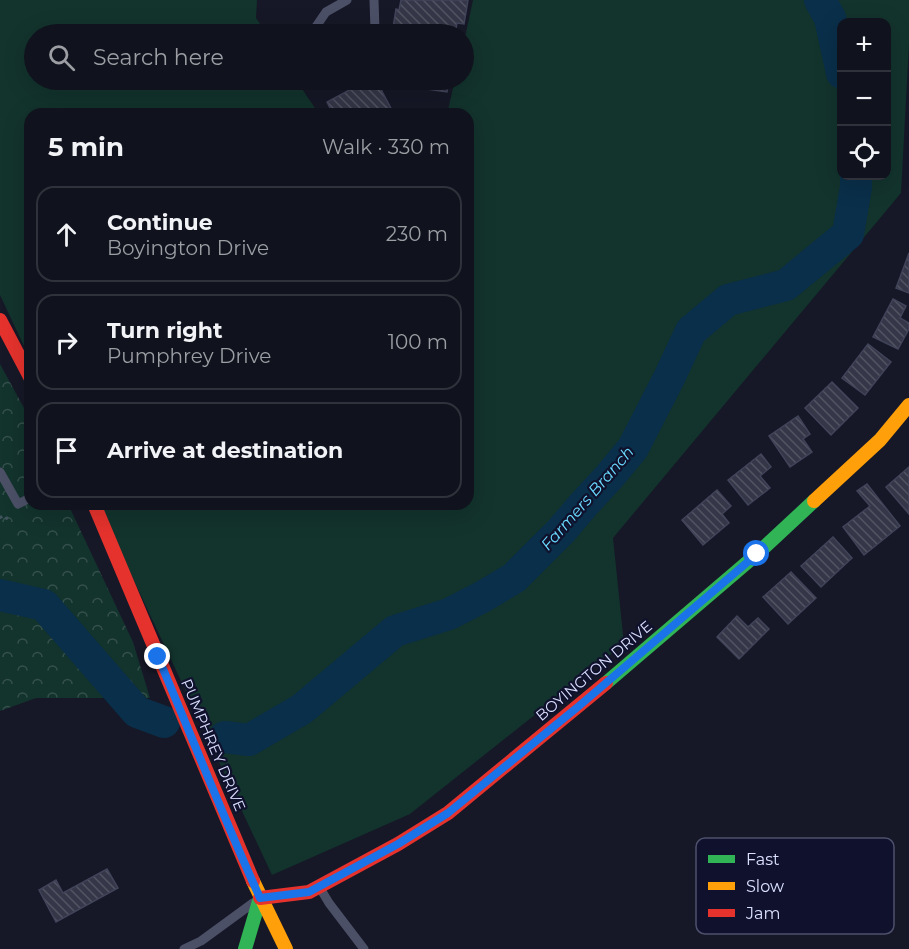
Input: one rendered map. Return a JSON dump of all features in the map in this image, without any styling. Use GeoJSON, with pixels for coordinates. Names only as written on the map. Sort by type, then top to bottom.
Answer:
{"type":"FeatureCollection","features":[{"type":"Feature","properties":{"kind":"street"},"geometry":{"type":"LineString","coordinates":[[0,320],[24,366]]}},
{"type":"Feature","properties":{"kind":"street","name":"BOYINGTON DRIVE"},"geometry":{"type":"LineString","coordinates":[[260,898],[309,892],[398,844],[448,813],[579,706],[757,554],[880,440],[909,405]]}},
{"type":"Feature","properties":{"kind":"street","name":"PUMPHREY DRIVE"},"geometry":{"type":"LineString","coordinates":[[97,510],[233,839],[286,949]]}},
{"type":"Feature","properties":{"kind":"street"},"geometry":{"type":"LineString","coordinates":[[258,944],[260,898]]}},
{"type":"Feature","properties":{"kind":"street"},"geometry":{"type":"LineString","coordinates":[[244,949],[260,898]]}},
{"type":"Feature","properties":{"kind":"lane"},"geometry":{"type":"LineString","coordinates":[[318,24],[326,12],[347,0]]}},
{"type":"Feature","properties":{"kind":"lane"},"geometry":{"type":"LineString","coordinates":[[374,0],[375,24]]}},
{"type":"Feature","properties":{"kind":"lane"},"geometry":{"type":"LineString","coordinates":[[0,472],[18,504],[24,501]]}},
{"type":"Feature","properties":{"kind":"lane"},"geometry":{"type":"LineString","coordinates":[[319,887],[364,949]]}},
{"type":"Feature","properties":{"kind":"lane"},"geometry":{"type":"LineString","coordinates":[[184,949],[201,945],[260,898]]}},
{"type":"Feature","properties":{"kind":"green space"},"geometry":{"type":"Polygon","coordinates":[[[0,0],[257,0],[256,18],[260,24],[24,24],[24,90],[303,90],[315,108],[24,108],[24,346],[0,295],[0,0]]]}},
{"type":"Feature","properties":{"kind":"green space"},"geometry":{"type":"Polygon","coordinates":[[[473,0],[909,0],[909,44],[901,193],[613,538],[624,644],[410,814],[272,875],[101,510],[474,510],[474,108],[448,108],[453,90],[474,90],[474,24],[468,24],[473,0]]]}},
{"type":"Feature","properties":{"kind":"green space"},"geometry":{"type":"Polygon","coordinates":[[[0,364],[24,408],[24,510],[71,510],[133,642],[150,698],[36,698],[0,711],[0,364]]]}},
{"type":"Feature","properties":{"kind":"building"},"geometry":{"type":"Polygon","coordinates":[[[401,0],[468,0],[464,24],[394,24],[396,9],[399,10],[401,0]]]}},
{"type":"Feature","properties":{"kind":"building"},"geometry":{"type":"Polygon","coordinates":[[[349,90],[381,90],[391,108],[330,108],[327,102],[349,90]]]}},
{"type":"Feature","properties":{"kind":"building"},"geometry":{"type":"Polygon","coordinates":[[[909,253],[909,293],[896,288],[909,253]]]}},
{"type":"Feature","properties":{"kind":"building"},"geometry":{"type":"Polygon","coordinates":[[[893,299],[906,306],[900,318],[909,323],[909,329],[898,349],[873,337],[893,299]]]}},
{"type":"Feature","properties":{"kind":"building"},"geometry":{"type":"Polygon","coordinates":[[[868,344],[891,362],[865,395],[842,378],[868,344]]]}},
{"type":"Feature","properties":{"kind":"building"},"geometry":{"type":"Polygon","coordinates":[[[832,382],[858,408],[831,435],[805,408],[832,382]]]}},
{"type":"Feature","properties":{"kind":"building"},"geometry":{"type":"Polygon","coordinates":[[[798,416],[810,434],[803,439],[812,452],[790,467],[769,436],[798,416]]]}},
{"type":"Feature","properties":{"kind":"building"},"geometry":{"type":"Polygon","coordinates":[[[761,454],[771,467],[760,476],[770,488],[748,505],[728,480],[761,454]]]}},
{"type":"Feature","properties":{"kind":"building"},"geometry":{"type":"Polygon","coordinates":[[[909,467],[909,514],[886,487],[909,467]]]}},
{"type":"Feature","properties":{"kind":"building"},"geometry":{"type":"Polygon","coordinates":[[[867,484],[900,526],[864,555],[843,527],[870,506],[857,491],[867,484]]]}},
{"type":"Feature","properties":{"kind":"building"},"geometry":{"type":"Polygon","coordinates":[[[717,490],[731,506],[722,514],[729,523],[703,545],[682,520],[717,490]]]}},
{"type":"Feature","properties":{"kind":"building"},"geometry":{"type":"Polygon","coordinates":[[[833,537],[852,558],[821,587],[801,566],[833,537]]]}},
{"type":"Feature","properties":{"kind":"building"},"geometry":{"type":"Polygon","coordinates":[[[791,572],[816,598],[788,624],[763,597],[791,572]]]}},
{"type":"Feature","properties":{"kind":"building"},"geometry":{"type":"Polygon","coordinates":[[[737,616],[748,627],[758,618],[769,629],[739,659],[717,637],[737,616]]]}},
{"type":"Feature","properties":{"kind":"building"},"geometry":{"type":"Polygon","coordinates":[[[107,869],[118,888],[56,922],[39,890],[56,880],[63,893],[107,869]]]}},
{"type":"Feature","properties":{"kind":"waterway","name":"Farmers Branch"},"geometry":{"type":"LineString","coordinates":[[820,0],[830,18],[842,72]]}},
{"type":"Feature","properties":{"kind":"waterway","name":"Farmers Branch"},"geometry":{"type":"LineString","coordinates":[[225,737],[249,740],[302,709],[395,631],[449,614],[514,578],[561,531],[633,448],[691,331],[728,300],[786,285],[848,234],[856,180]]}},
{"type":"Feature","properties":{"kind":"waterway","name":"Farmers Branch"},"geometry":{"type":"LineString","coordinates":[[0,595],[44,605],[137,712],[164,722]]}},
{"type":"Feature","properties":{"kind":"traffic: fast"},"geometry":{"type":"LineString","coordinates":[[606,683],[757,554],[814,501]]}},
{"type":"Feature","properties":{"kind":"traffic: fast"},"geometry":{"type":"LineString","coordinates":[[245,949],[260,898]]}},
{"type":"Feature","properties":{"kind":"traffic: slow"},"geometry":{"type":"LineString","coordinates":[[814,501],[880,440],[909,405]]}},
{"type":"Feature","properties":{"kind":"traffic: slow"},"geometry":{"type":"LineString","coordinates":[[253,881],[286,949]]}},
{"type":"Feature","properties":{"kind":"traffic: jam"},"geometry":{"type":"LineString","coordinates":[[0,320],[24,366]]}},
{"type":"Feature","properties":{"kind":"traffic: jam"},"geometry":{"type":"LineString","coordinates":[[97,510],[253,881]]}},
{"type":"Feature","properties":{"kind":"traffic: jam"},"geometry":{"type":"LineString","coordinates":[[260,898],[309,892],[398,844],[448,813],[606,683]]}},
{"type":"Feature","properties":{"kind":"route"},"geometry":{"type":"LineString","coordinates":[[158,657],[233,839],[260,898],[309,892],[398,844],[448,813],[579,706],[757,554]]}}]}
